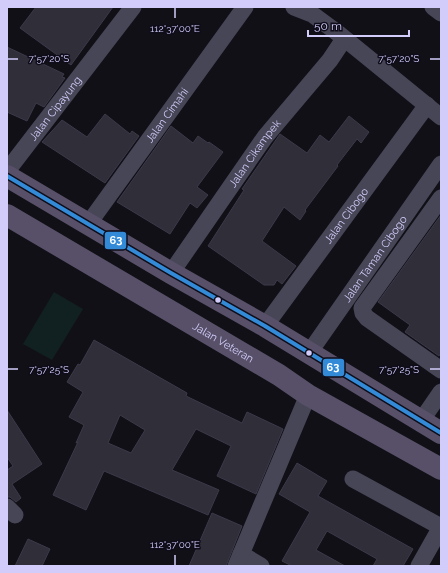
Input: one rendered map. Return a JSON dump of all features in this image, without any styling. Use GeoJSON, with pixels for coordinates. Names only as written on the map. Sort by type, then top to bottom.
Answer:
{"type":"FeatureCollection","features":[{"type":"Feature","properties":{"kind":"main road"},"geometry":{"type":"LineString","coordinates":[[7,176],[171,273],[265,326],[441,433]]}},
{"type":"Feature","properties":{"kind":"main road","name":"Jalan Veteran"},"geometry":{"type":"LineString","coordinates":[[7,215],[280,375],[308,394],[441,469]]}},
{"type":"Feature","properties":{"kind":"main road"},"geometry":{"type":"LineString","coordinates":[[110,276],[127,247]]}},
{"type":"Feature","properties":{"kind":"street","name":"Jalan Cipayung"},"geometry":{"type":"LineString","coordinates":[[7,171],[133,7]]}},
{"type":"Feature","properties":{"kind":"street","name":"Jalan Cimahi"},"geometry":{"type":"LineString","coordinates":[[88,223],[245,7]]}},
{"type":"Feature","properties":{"kind":"street"},"geometry":{"type":"LineString","coordinates":[[294,7],[313,11],[344,39],[441,117]]}},
{"type":"Feature","properties":{"kind":"street"},"geometry":{"type":"LineString","coordinates":[[433,7],[441,13]]}},
{"type":"Feature","properties":{"kind":"street","name":"Jalan Cikampek"},"geometry":{"type":"LineString","coordinates":[[171,273],[265,137],[330,60],[344,39]]}},
{"type":"Feature","properties":{"kind":"street","name":"Jalan Cibogo"},"geometry":{"type":"LineString","coordinates":[[265,326],[427,105]]}},
{"type":"Feature","properties":{"kind":"street","name":"Jalan Taman Cibogo"},"geometry":{"type":"LineString","coordinates":[[309,353],[441,164]]}},
{"type":"Feature","properties":{"kind":"street"},"geometry":{"type":"LineString","coordinates":[[441,198],[362,308],[363,313],[367,318],[441,370]]}},
{"type":"Feature","properties":{"kind":"street"},"geometry":{"type":"LineString","coordinates":[[420,421],[441,392]]}},
{"type":"Feature","properties":{"kind":"street"},"geometry":{"type":"LineString","coordinates":[[261,566],[239,560],[308,394]]}},
{"type":"Feature","properties":{"kind":"street"},"geometry":{"type":"LineString","coordinates":[[353,479],[441,527],[419,566]]}},
{"type":"Feature","properties":{"kind":"shaded area"},"geometry":{"type":"Polygon","coordinates":[[[54,292],[83,309],[52,360],[23,344],[54,292]]]}},
{"type":"Feature","properties":{"kind":"building"},"geometry":{"type":"Polygon","coordinates":[[[36,7],[113,7],[71,65],[20,28],[36,7]]]}},
{"type":"Feature","properties":{"kind":"building"},"geometry":{"type":"Polygon","coordinates":[[[7,47],[64,74],[62,77],[65,78],[44,107],[36,103],[27,121],[7,112],[7,47]]]}},
{"type":"Feature","properties":{"kind":"building"},"geometry":{"type":"Polygon","coordinates":[[[105,114],[130,134],[132,131],[139,136],[105,183],[42,142],[62,120],[87,137],[105,114]]]}},
{"type":"Feature","properties":{"kind":"building"},"geometry":{"type":"Polygon","coordinates":[[[349,116],[369,132],[361,143],[357,139],[305,210],[306,211],[300,220],[284,207],[262,241],[296,266],[282,284],[277,280],[274,285],[264,285],[208,246],[244,190],[242,189],[280,134],[307,153],[320,135],[329,142],[349,116]]]}},
{"type":"Feature","properties":{"kind":"building"},"geometry":{"type":"Polygon","coordinates":[[[171,126],[193,143],[198,136],[223,152],[197,187],[208,195],[197,208],[190,203],[170,234],[117,202],[171,126]]]}},
{"type":"Feature","properties":{"kind":"building"},"geometry":{"type":"Polygon","coordinates":[[[441,215],[441,353],[439,356],[405,332],[410,325],[378,302],[441,215]]]}},
{"type":"Feature","properties":{"kind":"building"},"geometry":{"type":"Polygon","coordinates":[[[94,340],[187,393],[186,396],[242,423],[247,412],[283,429],[256,494],[217,476],[231,446],[196,429],[172,470],[219,490],[208,515],[104,471],[86,510],[53,495],[78,442],[76,443],[84,425],[69,417],[83,392],[67,382],[78,364],[80,365],[94,340]],[[120,415],[108,443],[131,453],[145,430],[120,415]]]}},
{"type":"Feature","properties":{"kind":"building"},"geometry":{"type":"Polygon","coordinates":[[[7,410],[42,464],[12,484],[21,498],[16,502],[10,497],[7,497],[7,470],[13,466],[7,457],[7,410]]]}},
{"type":"Feature","properties":{"kind":"building"},"geometry":{"type":"Polygon","coordinates":[[[297,463],[327,481],[318,496],[413,549],[403,566],[373,566],[377,559],[327,531],[316,550],[345,566],[292,566],[282,561],[310,512],[279,494],[297,463]]]}},
{"type":"Feature","properties":{"kind":"building"},"geometry":{"type":"Polygon","coordinates":[[[212,513],[242,526],[226,566],[189,566],[212,513]]]}},
{"type":"Feature","properties":{"kind":"building"},"geometry":{"type":"Polygon","coordinates":[[[28,539],[50,549],[42,566],[15,566],[28,539]]]}},
{"type":"Feature","properties":{"kind":"transit line","name":"63"},"geometry":{"type":"LineString","coordinates":[[7,176],[171,273],[265,326],[441,433]]}}]}
